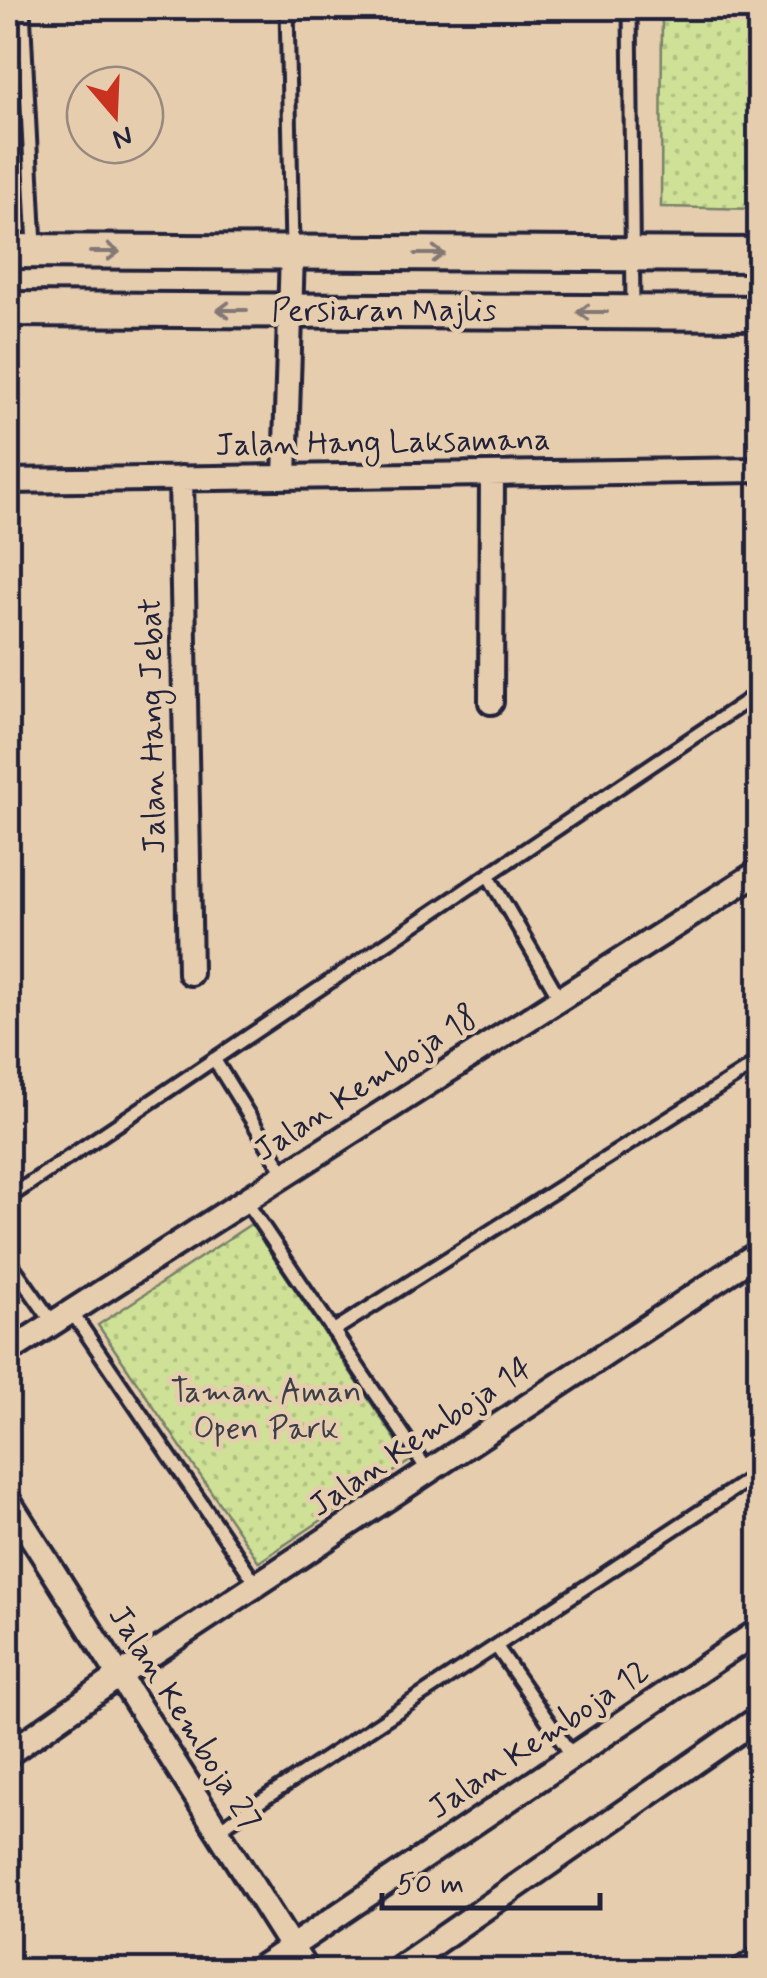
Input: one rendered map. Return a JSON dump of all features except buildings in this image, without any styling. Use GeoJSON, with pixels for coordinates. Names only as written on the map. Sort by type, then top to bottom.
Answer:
{"type":"FeatureCollection","features":[{"type":"Feature","properties":{"kind":"street","name":"Persiaran Majlis"},"geometry":{"type":"LineString","coordinates":[[21,251],[760,255]]}},
{"type":"Feature","properties":{"kind":"street"},"geometry":{"type":"LineString","coordinates":[[285,477],[292,254]]}},
{"type":"Feature","properties":{"kind":"street","name":"Persiaran Majlis"},"geometry":{"type":"LineString","coordinates":[[8,309],[760,313]]}},
{"type":"Feature","properties":{"kind":"street","name":"Jalan Hang Laksamana"},"geometry":{"type":"LineString","coordinates":[[8,481],[760,470]]}},
{"type":"Feature","properties":{"kind":"street"},"geometry":{"type":"LineString","coordinates":[[491,702],[492,474]]}},
{"type":"Feature","properties":{"kind":"street","name":"Jalan Hang Jebat"},"geometry":{"type":"LineString","coordinates":[[181,478],[190,973]]}},
{"type":"Feature","properties":{"kind":"street","name":"Jalan Kemboja 18"},"geometry":{"type":"LineString","coordinates":[[8,1352],[760,872]]}},
{"type":"Feature","properties":{"kind":"street","name":"Jalan Kemboja 14"},"geometry":{"type":"LineString","coordinates":[[8,1754],[119,1676],[760,1252]]}},
{"type":"Feature","properties":{"kind":"street","name":"Jalan Kemboja 27"},"geometry":{"type":"LineString","coordinates":[[8,1500],[306,1970]]}},
{"type":"Feature","properties":{"kind":"street","name":"Jalan Kemboja 12"},"geometry":{"type":"LineString","coordinates":[[256,1970],[759,1631]]}},
{"type":"Feature","properties":{"kind":"street"},"geometry":{"type":"LineString","coordinates":[[396,1970],[424,1963],[760,1717]]}},
{"type":"Feature","properties":{"kind":"street"},"geometry":{"type":"LineString","coordinates":[[742,1970],[760,1958]]}},
{"type":"Feature","properties":{"kind":"lane"},"geometry":{"type":"LineString","coordinates":[[21,251],[23,8]]}},
{"type":"Feature","properties":{"kind":"lane"},"geometry":{"type":"LineString","coordinates":[[287,8],[292,254]]}},
{"type":"Feature","properties":{"kind":"lane"},"geometry":{"type":"LineString","coordinates":[[630,8],[634,313]]}},
{"type":"Feature","properties":{"kind":"lane"},"geometry":{"type":"LineString","coordinates":[[8,1198],[760,692]]}},
{"type":"Feature","properties":{"kind":"lane"},"geometry":{"type":"LineString","coordinates":[[488,874],[560,999]]}},
{"type":"Feature","properties":{"kind":"lane"},"geometry":{"type":"LineString","coordinates":[[214,1059],[285,1174]]}},
{"type":"Feature","properties":{"kind":"lane"},"geometry":{"type":"LineString","coordinates":[[334,1331],[760,1061]]}},
{"type":"Feature","properties":{"kind":"lane"},"geometry":{"type":"LineString","coordinates":[[246,1200],[428,1471]]}},
{"type":"Feature","properties":{"kind":"lane"},"geometry":{"type":"LineString","coordinates":[[8,1259],[62,1317],[257,1585]]}},
{"type":"Feature","properties":{"kind":"lane"},"geometry":{"type":"LineString","coordinates":[[216,1830],[760,1472]]}},
{"type":"Feature","properties":{"kind":"lane"},"geometry":{"type":"LineString","coordinates":[[496,1646],[572,1756]]}},
{"type":"Feature","properties":{"kind":"green space"},"geometry":{"type":"Polygon","coordinates":[[[662,8],[759,8],[759,209],[661,207],[662,8]]]}},
{"type":"Feature","properties":{"kind":"green space","name":"Taman Aman Open Park"},"geometry":{"type":"Polygon","coordinates":[[[251,1224],[410,1461],[259,1562],[98,1325],[251,1224]]]}}]}
